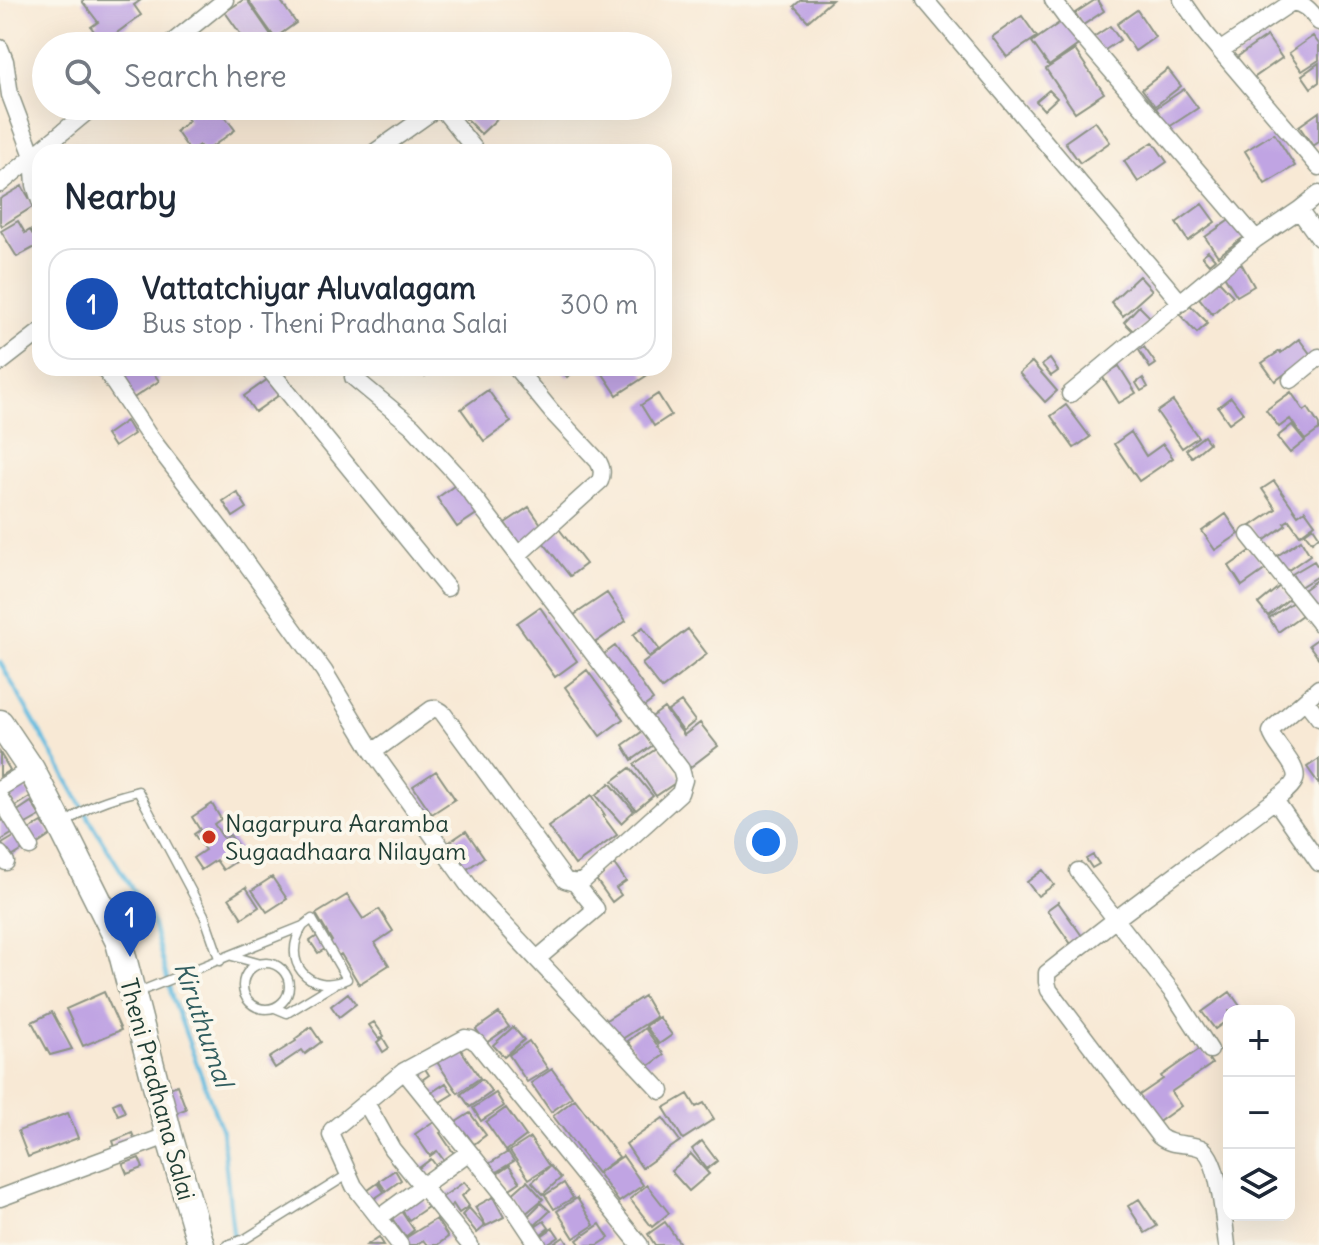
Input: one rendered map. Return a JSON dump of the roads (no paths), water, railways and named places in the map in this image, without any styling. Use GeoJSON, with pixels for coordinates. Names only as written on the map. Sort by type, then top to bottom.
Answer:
{"type":"FeatureCollection","features":[{"type":"Feature","properties":{"kind":"main road","name":"Theni Pradhana Salai"},"geometry":{"type":"LineString","coordinates":[[0,723],[68,822],[141,991],[169,1135],[201,1245]]}},
{"type":"Feature","properties":{"kind":"street"},"geometry":{"type":"LineString","coordinates":[[185,32],[225,0]]}},
{"type":"Feature","properties":{"kind":"street"},"geometry":{"type":"LineString","coordinates":[[925,0],[1181,303]]}},
{"type":"Feature","properties":{"kind":"street"},"geometry":{"type":"LineString","coordinates":[[1053,0],[1256,239]]}},
{"type":"Feature","properties":{"kind":"street"},"geometry":{"type":"LineString","coordinates":[[1182,0],[1205,33],[1319,167]]}},
{"type":"Feature","properties":{"kind":"street"},"geometry":{"type":"LineString","coordinates":[[1221,50],[1292,2],[1308,8],[1319,22]]}},
{"type":"Feature","properties":{"kind":"street"},"geometry":{"type":"LineString","coordinates":[[0,48],[10,95],[32,153]]}},
{"type":"Feature","properties":{"kind":"street"},"geometry":{"type":"LineString","coordinates":[[48,144],[77,120]]}},
{"type":"Feature","properties":{"kind":"street"},"geometry":{"type":"LineString","coordinates":[[386,144],[420,120]]}},
{"type":"Feature","properties":{"kind":"street"},"geometry":{"type":"LineString","coordinates":[[451,120],[471,144]]}},
{"type":"Feature","properties":{"kind":"street"},"geometry":{"type":"LineString","coordinates":[[0,184],[32,157]]}},
{"type":"Feature","properties":{"kind":"street"},"geometry":{"type":"LineString","coordinates":[[1070,394],[1256,239],[1319,194]]}},
{"type":"Feature","properties":{"kind":"street"},"geometry":{"type":"LineString","coordinates":[[1299,210],[1319,238]]}},
{"type":"Feature","properties":{"kind":"street"},"geometry":{"type":"LineString","coordinates":[[0,363],[32,338]]}},
{"type":"Feature","properties":{"kind":"street"},"geometry":{"type":"LineString","coordinates":[[1291,380],[1319,357]]}},
{"type":"Feature","properties":{"kind":"street"},"geometry":{"type":"LineString","coordinates":[[109,376],[147,433],[324,671],[373,752],[464,881],[661,1091]]}},
{"type":"Feature","properties":{"kind":"street"},"geometry":{"type":"LineString","coordinates":[[275,376],[447,588]]}},
{"type":"Feature","properties":{"kind":"street"},"geometry":{"type":"LineString","coordinates":[[519,554],[600,481],[602,475],[598,461],[523,376]]}},
{"type":"Feature","properties":{"kind":"street"},"geometry":{"type":"LineString","coordinates":[[353,377],[412,426],[457,475],[681,769],[684,780],[680,793],[584,880],[575,883]]}},
{"type":"Feature","properties":{"kind":"street"},"geometry":{"type":"LineString","coordinates":[[1249,535],[1319,623]]}},
{"type":"Feature","properties":{"kind":"street"},"geometry":{"type":"LineString","coordinates":[[1227,1245],[1215,1170],[1207,1152],[1198,1147],[1172,1144],[1159,1136],[1049,990],[1047,973],[1291,786],[1295,780],[1293,766],[1275,743],[1271,732],[1319,688]]}},
{"type":"Feature","properties":{"kind":"street"},"geometry":{"type":"LineString","coordinates":[[1305,700],[1319,718]]}},
{"type":"Feature","properties":{"kind":"street"},"geometry":{"type":"LineString","coordinates":[[373,752],[432,709],[442,712],[565,880],[575,883],[596,909],[537,959]]}},
{"type":"Feature","properties":{"kind":"street"},"geometry":{"type":"LineString","coordinates":[[0,788],[31,769]]}},
{"type":"Feature","properties":{"kind":"street"},"geometry":{"type":"LineString","coordinates":[[0,798],[30,847]]}},
{"type":"Feature","properties":{"kind":"street"},"geometry":{"type":"LineString","coordinates":[[1275,800],[1319,863]]}},
{"type":"Feature","properties":{"kind":"street"},"geometry":{"type":"LineString","coordinates":[[1078,871],[1173,993],[1210,1050]]}},
{"type":"Feature","properties":{"kind":"street"},"geometry":{"type":"LineString","coordinates":[[400,1245],[354,1186],[331,1135],[335,1126],[404,1071],[465,1038],[477,1043],[640,1245]]}},
{"type":"Feature","properties":{"kind":"street"},"geometry":{"type":"LineString","coordinates":[[404,1071],[508,1200],[538,1245]]}},
{"type":"Feature","properties":{"kind":"street"},"geometry":{"type":"LineString","coordinates":[[366,1103],[392,1149],[470,1245]]}},
{"type":"Feature","properties":{"kind":"street"},"geometry":{"type":"LineString","coordinates":[[0,1198],[169,1135]]}},
{"type":"Feature","properties":{"kind":"street"},"geometry":{"type":"LineString","coordinates":[[380,1217],[469,1152]]}},
{"type":"Feature","properties":{"kind":"lane"},"geometry":{"type":"LineString","coordinates":[[68,822],[100,801],[138,791],[204,915],[220,961]]}},
{"type":"Feature","properties":{"kind":"lane"},"geometry":{"type":"LineString","coordinates":[[141,991],[232,956],[303,926],[312,919],[347,979],[287,1013],[253,1005],[244,993],[245,977],[262,964]]}},
{"type":"Feature","properties":{"kind":"lane"},"geometry":{"type":"LineString","coordinates":[[303,926],[294,946],[299,968],[316,982],[337,983]]}},
{"type":"Feature","properties":{"kind":"lane"},"geometry":{"type":"LineString","coordinates":[[232,956],[277,966],[287,977],[288,991],[275,1008]]}},
{"type":"Feature","properties":{"kind":"lane"},"geometry":{"type":"LineString","coordinates":[[287,977],[299,968]]}},
{"type":"Feature","properties":{"kind":"lane"},"geometry":{"type":"LineString","coordinates":[[227,1245],[245,1239],[349,1174]]}},
{"type":"Feature","properties":{"kind":"waterway","name":"Kiruthumal"},"geometry":{"type":"LineString","coordinates":[[0,662],[94,827],[152,921],[172,997],[222,1131],[234,1242]]}},
{"type":"Feature","properties":{"kind":"place","name":"Nagarpura Aaramba Sugaadhaara Nilayam"},"geometry":{"type":"Point","coordinates":[209,837]}},
{"type":"Feature","properties":{"kind":"place","name":"Vattatchiyar Aluvalagam"},"geometry":{"type":"Point","coordinates":[130,957]}}]}
